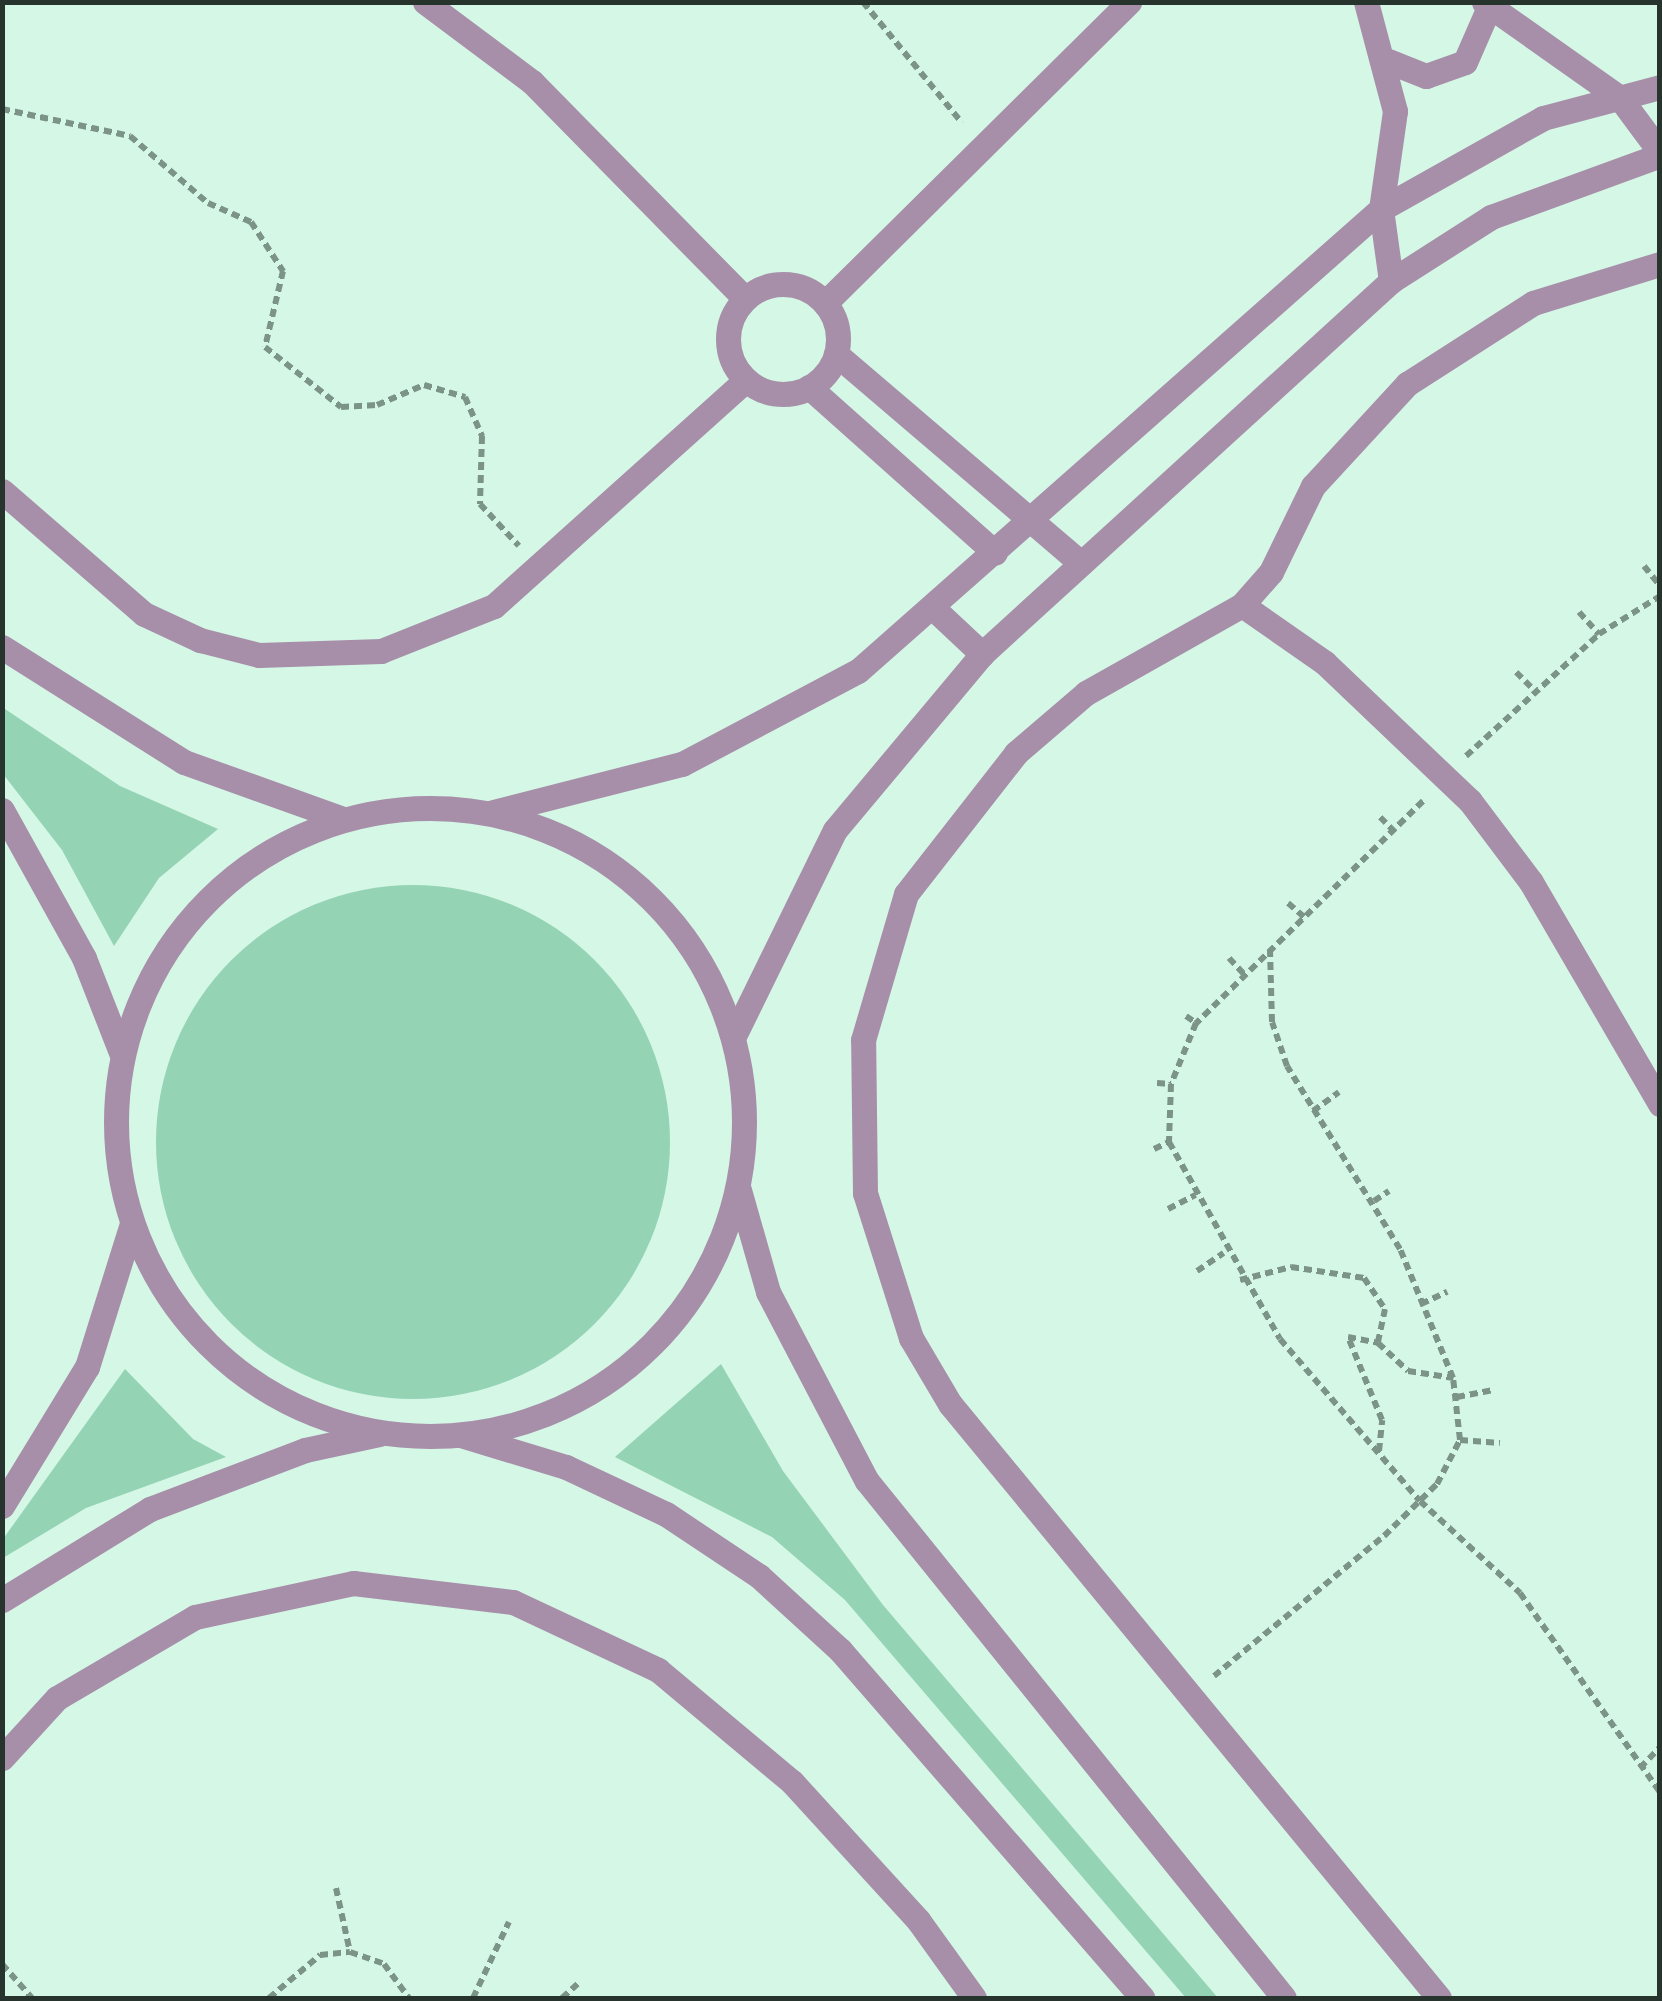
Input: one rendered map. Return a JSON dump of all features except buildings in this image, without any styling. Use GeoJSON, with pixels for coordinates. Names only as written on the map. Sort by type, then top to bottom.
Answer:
{"type":"FeatureCollection","features":[{"type":"Feature","properties":{"kind":"street"},"geometry":{"type":"LineString","coordinates":[[425,2],[532,82],[745,299]]}},
{"type":"Feature","properties":{"kind":"street"},"geometry":{"type":"LineString","coordinates":[[825,302],[1128,2]]}},
{"type":"Feature","properties":{"kind":"street"},"geometry":{"type":"LineString","coordinates":[[1366,2],[1388,61],[1395,111],[1381,209],[1391,281]]}},
{"type":"Feature","properties":{"kind":"street"},"geometry":{"type":"LineString","coordinates":[[1388,61],[1426,76],[1465,62],[1488,27],[1486,5]]}},
{"type":"Feature","properties":{"kind":"street"},"geometry":{"type":"LineString","coordinates":[[734,1036],[835,830],[903,738],[982,654],[1391,281],[1492,217],[1660,154],[1620,98],[1486,5]]}},
{"type":"Feature","properties":{"kind":"street"},"geometry":{"type":"LineString","coordinates":[[490,813],[664,770],[773,722],[858,671],[1381,209],[1543,118],[1660,87]]}},
{"type":"Feature","properties":{"kind":"street"},"geometry":{"type":"LineString","coordinates":[[1439,1998],[950,1404],[911,1338],[865,1193],[858,1116],[879,965],[906,894],[1016,753],[1086,692],[1242,605],[1271,572],[1312,486],[1406,384],[1533,303],[1660,264]]}},
{"type":"Feature","properties":{"kind":"street"},"geometry":{"type":"LineString","coordinates":[[825,302],[786,284],[745,299],[728,340],[746,380],[776,394],[809,387],[836,354]]}},
{"type":"Feature","properties":{"kind":"street"},"geometry":{"type":"LineString","coordinates":[[825,302],[836,354],[1081,562]]}},
{"type":"Feature","properties":{"kind":"street"},"geometry":{"type":"LineString","coordinates":[[2,490],[144,614],[259,655],[320,659],[396,647],[494,606],[542,568],[746,380]]}},
{"type":"Feature","properties":{"kind":"street"},"geometry":{"type":"LineString","coordinates":[[809,387],[995,553]]}},
{"type":"Feature","properties":{"kind":"street"},"geometry":{"type":"LineString","coordinates":[[1242,605],[1325,663],[1447,774],[1531,882],[1660,1104]]}},
{"type":"Feature","properties":{"kind":"street"},"geometry":{"type":"LineString","coordinates":[[932,607],[982,654]]}},
{"type":"Feature","properties":{"kind":"street"},"geometry":{"type":"LineString","coordinates":[[2,646],[184,762],[343,819]]}},
{"type":"Feature","properties":{"kind":"street"},"geometry":{"type":"LineString","coordinates":[[2,1600],[150,1509],[305,1450],[386,1433],[460,1434],[551,1411],[617,1375],[695,1293],[739,1190],[746,1112],[734,1036],[683,933],[644,890],[598,855],[490,813],[416,807],[343,819],[242,869],[200,907],[139,1001],[122,1055],[116,1130],[132,1223],[155,1276],[229,1364],[312,1412],[386,1433]]}},
{"type":"Feature","properties":{"kind":"street"},"geometry":{"type":"LineString","coordinates":[[2,810],[84,958],[122,1055]]}},
{"type":"Feature","properties":{"kind":"street"},"geometry":{"type":"LineString","coordinates":[[739,1190],[768,1292],[867,1481],[1284,1998]]}},
{"type":"Feature","properties":{"kind":"street"},"geometry":{"type":"LineString","coordinates":[[2,1506],[87,1366],[132,1223]]}},
{"type":"Feature","properties":{"kind":"street"},"geometry":{"type":"LineString","coordinates":[[460,1434],[600,1482],[758,1576],[840,1650],[1143,1998]]}},
{"type":"Feature","properties":{"kind":"street"},"geometry":{"type":"LineString","coordinates":[[2,1758],[57,1698],[195,1616],[353,1584],[513,1602],[658,1670],[792,1782],[918,1920],[974,1998]]}},
{"type":"Feature","properties":{"kind":"path"},"geometry":{"type":"LineString","coordinates":[[863,2],[984,145]]}},
{"type":"Feature","properties":{"kind":"path"},"geometry":{"type":"LineString","coordinates":[[2,110],[130,136],[208,203],[259,228],[283,271],[264,347],[341,407],[377,405],[424,385],[465,397],[482,436],[480,504],[542,568]]}},
{"type":"Feature","properties":{"kind":"path"},"geometry":{"type":"LineString","coordinates":[[1644,566],[1660,586]]}},
{"type":"Feature","properties":{"kind":"path"},"geometry":{"type":"LineString","coordinates":[[1660,596],[1599,634],[1447,774],[1396,832],[1196,1023],[1171,1084],[1170,1142],[1240,1280],[1420,1500],[1520,1593],[1660,1792]]}},
{"type":"Feature","properties":{"kind":"path"},"geometry":{"type":"LineString","coordinates":[[1578,612],[1599,634]]}},
{"type":"Feature","properties":{"kind":"path"},"geometry":{"type":"LineString","coordinates":[[1516,672],[1536,692]]}},
{"type":"Feature","properties":{"kind":"path"},"geometry":{"type":"LineString","coordinates":[[1380,817],[1396,832]]}},
{"type":"Feature","properties":{"kind":"path"},"geometry":{"type":"LineString","coordinates":[[1288,903],[1304,918]]}},
{"type":"Feature","properties":{"kind":"path"},"geometry":{"type":"LineString","coordinates":[[1190,1696],[1420,1500],[1460,1440],[1453,1378],[1421,1304],[1374,1201],[1313,1111],[1272,1022],[1270,950]]}},
{"type":"Feature","properties":{"kind":"path"},"geometry":{"type":"LineString","coordinates":[[1230,958],[1244,974]]}},
{"type":"Feature","properties":{"kind":"path"},"geometry":{"type":"LineString","coordinates":[[1186,1016],[1196,1023]]}},
{"type":"Feature","properties":{"kind":"path"},"geometry":{"type":"LineString","coordinates":[[1157,1083],[1171,1084]]}},
{"type":"Feature","properties":{"kind":"path"},"geometry":{"type":"LineString","coordinates":[[1313,1111],[1339,1092]]}},
{"type":"Feature","properties":{"kind":"path"},"geometry":{"type":"LineString","coordinates":[[1154,1149],[1170,1142]]}},
{"type":"Feature","properties":{"kind":"path"},"geometry":{"type":"LineString","coordinates":[[1374,1201],[1389,1192]]}},
{"type":"Feature","properties":{"kind":"path"},"geometry":{"type":"LineString","coordinates":[[1168,1209],[1196,1195]]}},
{"type":"Feature","properties":{"kind":"path"},"geometry":{"type":"LineString","coordinates":[[1196,1271],[1224,1253]]}},
{"type":"Feature","properties":{"kind":"path"},"geometry":{"type":"LineString","coordinates":[[1240,1280],[1290,1267],[1364,1278],[1385,1310],[1378,1343]]}},
{"type":"Feature","properties":{"kind":"path"},"geometry":{"type":"LineString","coordinates":[[1421,1304],[1447,1292]]}},
{"type":"Feature","properties":{"kind":"path"},"geometry":{"type":"LineString","coordinates":[[1380,1452],[1382,1420],[1345,1346],[1356,1334],[1378,1343],[1408,1371],[1453,1378]]}},
{"type":"Feature","properties":{"kind":"path"},"geometry":{"type":"LineString","coordinates":[[1457,1397],[1492,1390]]}},
{"type":"Feature","properties":{"kind":"path"},"geometry":{"type":"LineString","coordinates":[[1460,1440],[1500,1444]]}},
{"type":"Feature","properties":{"kind":"path"},"geometry":{"type":"LineString","coordinates":[[1640,1768],[1660,1748]]}},
{"type":"Feature","properties":{"kind":"path"},"geometry":{"type":"LineString","coordinates":[[336,1888],[350,1952]]}},
{"type":"Feature","properties":{"kind":"path"},"geometry":{"type":"LineString","coordinates":[[473,1998],[509,1922]]}},
{"type":"Feature","properties":{"kind":"path"},"geometry":{"type":"LineString","coordinates":[[269,1998],[320,1955],[350,1952],[384,1964],[409,1998]]}},
{"type":"Feature","properties":{"kind":"path"},"geometry":{"type":"LineString","coordinates":[[2,1964],[32,1998]]}},
{"type":"Feature","properties":{"kind":"path"},"geometry":{"type":"LineString","coordinates":[[562,1998],[581,1981]]}},
{"type":"Feature","properties":{"kind":"green space"},"geometry":{"type":"Polygon","coordinates":[[[2,707],[120,786],[218,829],[159,878],[114,946],[62,850],[3,774],[2,707]]]}},
{"type":"Feature","properties":{"kind":"green space"},"geometry":{"type":"Polygon","coordinates":[[[413,885],[463,890],[512,904],[556,928],[595,960],[627,999],[651,1043],[665,1092],[670,1142],[665,1192],[651,1241],[627,1285],[595,1324],[556,1356],[512,1380],[463,1394],[413,1399],[363,1394],[314,1380],[270,1356],[231,1324],[199,1285],[175,1241],[161,1192],[156,1142],[161,1092],[175,1043],[199,999],[231,960],[270,928],[314,904],[363,890],[413,885]]]}},
{"type":"Feature","properties":{"kind":"green space"},"geometry":{"type":"Polygon","coordinates":[[[721,1364],[783,1471],[883,1605],[1218,1998],[1186,1998],[845,1600],[772,1537],[615,1457],[721,1364]]]}},
{"type":"Feature","properties":{"kind":"green space"},"geometry":{"type":"Polygon","coordinates":[[[125,1369],[193,1439],[226,1457],[86,1508],[3,1558],[3,1539],[125,1369]]]}}]}
